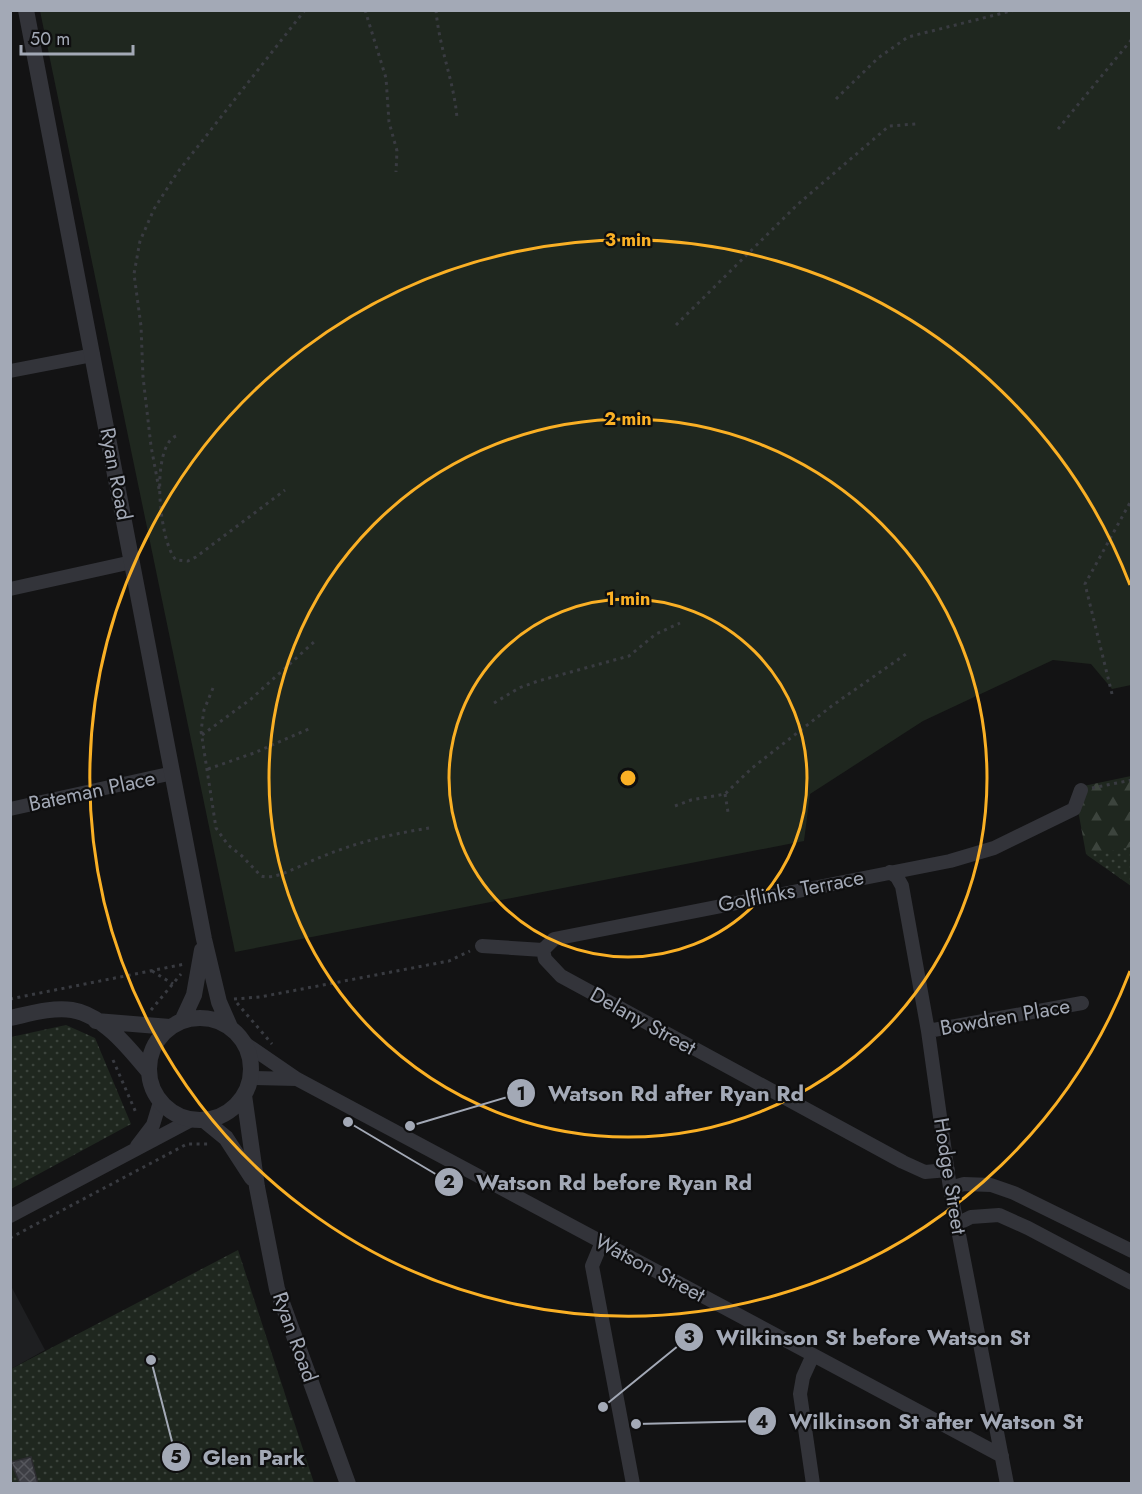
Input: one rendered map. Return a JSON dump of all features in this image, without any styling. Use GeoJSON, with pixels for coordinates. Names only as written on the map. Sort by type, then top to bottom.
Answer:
{"type":"FeatureCollection","features":[{"type":"Feature","properties":{"kind":"street","name":"Ryan Road"},"geometry":{"type":"LineString","coordinates":[[26,10],[204,939],[219,1002],[230,1027]]}},
{"type":"Feature","properties":{"kind":"street"},"geometry":{"type":"LineString","coordinates":[[10,371],[93,355]]}},
{"type":"Feature","properties":{"kind":"street"},"geometry":{"type":"LineString","coordinates":[[10,589],[132,562]]}},
{"type":"Feature","properties":{"kind":"street","name":"Bateman Place"},"geometry":{"type":"LineString","coordinates":[[10,809],[173,773]]}},
{"type":"Feature","properties":{"kind":"street","name":"Golflinks Terrace"},"geometry":{"type":"LineString","coordinates":[[543,950],[554,939],[950,861],[994,848],[1074,809],[1081,790]]}},
{"type":"Feature","properties":{"kind":"street","name":"Hodge Street"},"geometry":{"type":"LineString","coordinates":[[890,872],[897,877],[902,886],[928,1031],[957,1224],[1007,1484]]}},
{"type":"Feature","properties":{"kind":"street","name":"Ryan Road"},"geometry":{"type":"LineString","coordinates":[[176,1024],[194,996],[204,939]]}},
{"type":"Feature","properties":{"kind":"street"},"geometry":{"type":"LineString","coordinates":[[482,946],[543,950]]}},
{"type":"Feature","properties":{"kind":"street","name":"Delany Street"},"geometry":{"type":"LineString","coordinates":[[543,950],[545,959],[561,976],[892,1156],[925,1172],[948,1170]]}},
{"type":"Feature","properties":{"kind":"street","name":"Bowdren Place"},"geometry":{"type":"LineString","coordinates":[[928,1031],[1082,1003]]}},
{"type":"Feature","properties":{"kind":"street"},"geometry":{"type":"LineString","coordinates":[[10,1018],[70,1009],[95,1020],[124,1042],[148,1071]]}},
{"type":"Feature","properties":{"kind":"street"},"geometry":{"type":"LineString","coordinates":[[10,1216],[134,1150],[198,1120],[227,1113],[244,1095],[250,1078],[250,1060],[243,1042],[230,1027],[206,1018],[176,1024],[95,1020]]}},
{"type":"Feature","properties":{"kind":"street"},"geometry":{"type":"LineString","coordinates":[[176,1024],[154,1046],[149,1058],[150,1082],[160,1102],[169,1110],[198,1120]]}},
{"type":"Feature","properties":{"kind":"street","name":"Watson Street"},"geometry":{"type":"LineString","coordinates":[[243,1042],[297,1079],[1002,1456]]}},
{"type":"Feature","properties":{"kind":"street","name":"Watson Street"},"geometry":{"type":"LineString","coordinates":[[250,1078],[297,1079]]}},
{"type":"Feature","properties":{"kind":"street","name":"Ryan Road"},"geometry":{"type":"LineString","coordinates":[[244,1095],[257,1187],[277,1289],[348,1484]]}},
{"type":"Feature","properties":{"kind":"street"},"geometry":{"type":"LineString","coordinates":[[134,1150],[153,1125],[160,1102]]}},
{"type":"Feature","properties":{"kind":"street","name":"Ryan Road"},"geometry":{"type":"LineString","coordinates":[[198,1120],[226,1138],[257,1187]]}},
{"type":"Feature","properties":{"kind":"street"},"geometry":{"type":"LineString","coordinates":[[951,1188],[964,1184],[991,1185],[1014,1193],[1131,1251]]}},
{"type":"Feature","properties":{"kind":"street"},"geometry":{"type":"LineString","coordinates":[[957,1224],[971,1217],[999,1215],[1131,1283]]}},
{"type":"Feature","properties":{"kind":"street"},"geometry":{"type":"LineString","coordinates":[[602,1242],[592,1266],[633,1484]]}},
{"type":"Feature","properties":{"kind":"street"},"geometry":{"type":"LineString","coordinates":[[813,1354],[802,1377],[800,1394],[813,1484]]}},
{"type":"Feature","properties":{"kind":"path"},"geometry":{"type":"LineString","coordinates":[[285,490],[196,557],[182,562],[176,560],[170,551],[150,434],[134,274],[140,241],[154,209],[177,173],[305,10]]}},
{"type":"Feature","properties":{"kind":"path"},"geometry":{"type":"LineString","coordinates":[[365,10],[386,78],[389,122],[397,151],[396,171]]}},
{"type":"Feature","properties":{"kind":"path"},"geometry":{"type":"LineString","coordinates":[[436,10],[440,46],[454,90],[457,118]]}},
{"type":"Feature","properties":{"kind":"path"},"geometry":{"type":"LineString","coordinates":[[836,99],[878,58],[908,37],[1015,10]]}},
{"type":"Feature","properties":{"kind":"path"},"geometry":{"type":"LineString","coordinates":[[1058,129],[1131,39]]}},
{"type":"Feature","properties":{"kind":"path"},"geometry":{"type":"LineString","coordinates":[[676,325],[797,205],[889,126],[916,124]]}},
{"type":"Feature","properties":{"kind":"path"},"geometry":{"type":"LineString","coordinates":[[159,489],[167,444],[176,436]]}},
{"type":"Feature","properties":{"kind":"path"},"geometry":{"type":"LineString","coordinates":[[1112,694],[1085,584],[1131,499]]}},
{"type":"Feature","properties":{"kind":"path"},"geometry":{"type":"LineString","coordinates":[[494,704],[519,688],[538,681],[628,656],[656,634],[680,622]]}},
{"type":"Feature","properties":{"kind":"path"},"geometry":{"type":"LineString","coordinates":[[202,735],[251,699],[314,642]]}},
{"type":"Feature","properties":{"kind":"path"},"geometry":{"type":"LineString","coordinates":[[675,806],[690,800],[725,794],[752,768],[832,705],[906,654]]}},
{"type":"Feature","properties":{"kind":"path"},"geometry":{"type":"LineString","coordinates":[[213,688],[204,710],[202,735],[211,804],[220,838],[265,878],[302,866],[343,846],[429,828]]}},
{"type":"Feature","properties":{"kind":"path"},"geometry":{"type":"LineString","coordinates":[[208,769],[254,753],[311,728]]}},
{"type":"Feature","properties":{"kind":"path"},"geometry":{"type":"LineString","coordinates":[[1081,790],[1131,780]]}},
{"type":"Feature","properties":{"kind":"path"},"geometry":{"type":"LineString","coordinates":[[725,794],[728,812]]}},
{"type":"Feature","properties":{"kind":"path"},"geometry":{"type":"LineString","coordinates":[[273,1045],[234,999],[260,997],[450,961],[482,946]]}},
{"type":"Feature","properties":{"kind":"path"},"geometry":{"type":"LineString","coordinates":[[10,999],[189,963],[150,1012]]}},
{"type":"Feature","properties":{"kind":"path"},"geometry":{"type":"LineString","coordinates":[[150,971],[173,984]]}},
{"type":"Feature","properties":{"kind":"path"},"geometry":{"type":"LineString","coordinates":[[113,1060],[138,1115]]}},
{"type":"Feature","properties":{"kind":"path"},"geometry":{"type":"LineString","coordinates":[[10,1238],[188,1144],[202,1146],[215,1143]]}},
{"type":"Feature","properties":{"kind":"shaded area"},"geometry":{"type":"Polygon","coordinates":[[[10,1284],[45,1350],[11,1369],[10,1369],[10,1284]]]}},
{"type":"Feature","properties":{"kind":"green space"},"geometry":{"type":"Polygon","coordinates":[[[40,11],[1131,11],[1131,685],[1112,689],[1091,664],[1053,660],[923,721],[810,794],[804,841],[235,952],[40,11]]]}},
{"type":"Feature","properties":{"kind":"green space"},"geometry":{"type":"Polygon","coordinates":[[[1131,776],[1131,884],[1086,854],[1074,788],[1131,776]]]}},
{"type":"Feature","properties":{"kind":"green space"},"geometry":{"type":"Polygon","coordinates":[[[1131,847],[1131,886],[1087,855],[1131,847]]]}},
{"type":"Feature","properties":{"kind":"green space"},"geometry":{"type":"Polygon","coordinates":[[[66,1025],[95,1038],[131,1124],[11,1189],[11,1037],[66,1025]]]}},
{"type":"Feature","properties":{"kind":"green space"},"geometry":{"type":"Polygon","coordinates":[[[238,1250],[314,1483],[11,1484],[11,1369],[238,1250]]]}},
{"type":"Feature","properties":{"kind":"building"},"geometry":{"type":"Polygon","coordinates":[[[31,1457],[38,1484],[20,1484],[11,1462],[31,1457]]]}},
{"type":"Feature","properties":{"kind":"place","name":"Watson Rd before Ryan Rd"},"geometry":{"type":"Point","coordinates":[348,1122]}},
{"type":"Feature","properties":{"kind":"place","name":"Watson Rd after Ryan Rd"},"geometry":{"type":"Point","coordinates":[410,1126]}},
{"type":"Feature","properties":{"kind":"place","name":"Glen Park"},"geometry":{"type":"Point","coordinates":[151,1360]}},
{"type":"Feature","properties":{"kind":"place","name":"Wilkinson St before Watson St"},"geometry":{"type":"Point","coordinates":[603,1407]}},
{"type":"Feature","properties":{"kind":"place","name":"Wilkinson St after Watson St"},"geometry":{"type":"Point","coordinates":[636,1424]}}]}
